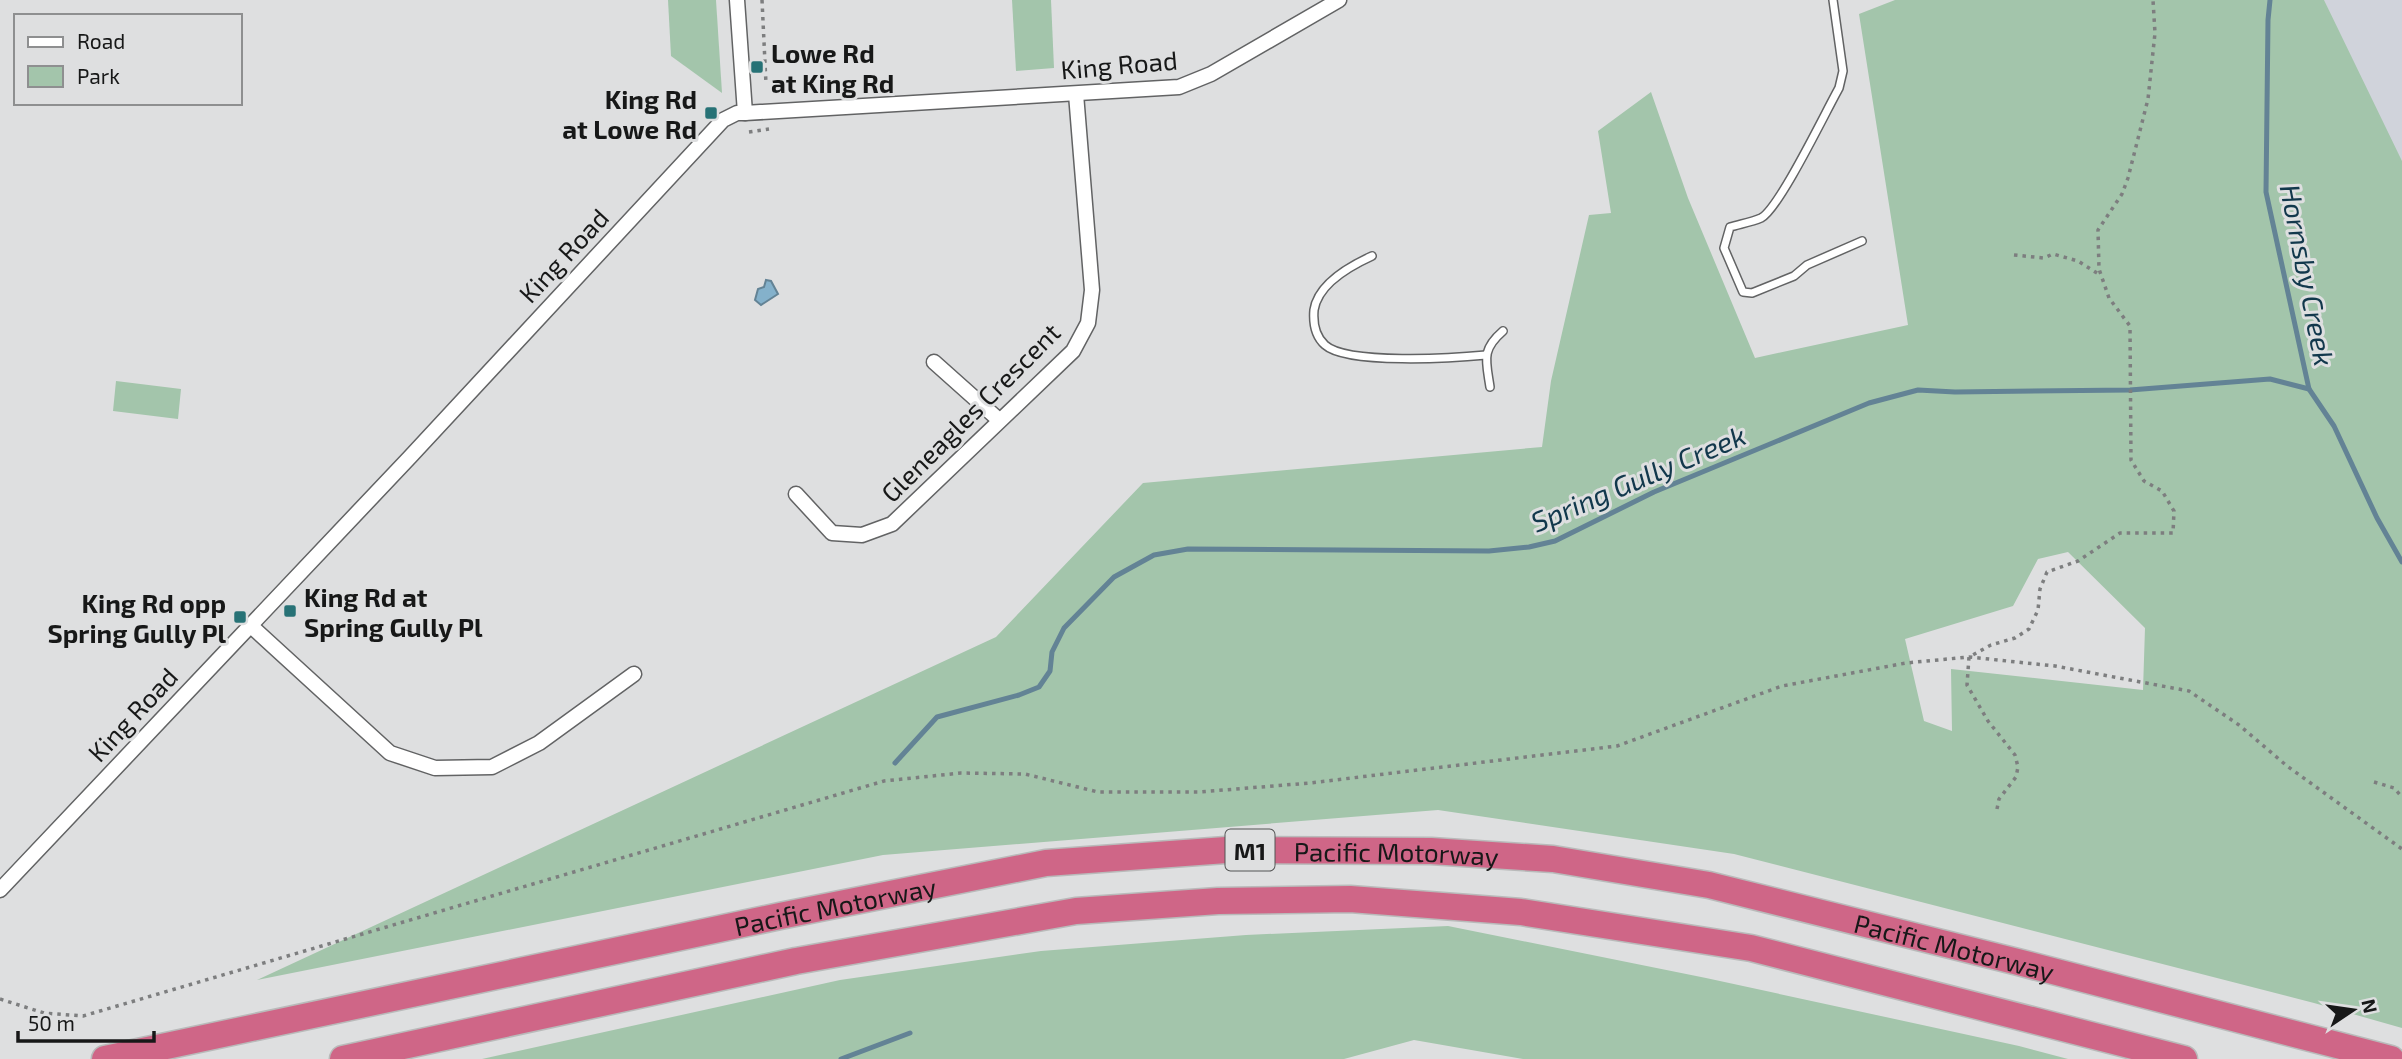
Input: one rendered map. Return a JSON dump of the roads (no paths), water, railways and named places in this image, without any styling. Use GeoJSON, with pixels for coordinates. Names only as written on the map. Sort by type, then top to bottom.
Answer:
{"type":"FeatureCollection","features":[{"type":"Feature","properties":{"kind":"highway","name":"Pacific Motorway"},"geometry":{"type":"LineString","coordinates":[[105,1059],[766,919],[1046,863],[1226,850],[1431,851],[1553,859],[1709,885],[2391,1059]]}},
{"type":"Feature","properties":{"kind":"highway","name":"Pacific Motorway"},"geometry":{"type":"LineString","coordinates":[[343,1059],[796,961],[1076,911],[1218,901],[1350,899],[1521,912],[1751,948],[2184,1059]]}},
{"type":"Feature","properties":{"kind":"street"},"geometry":{"type":"LineString","coordinates":[[737,0],[746,113]]}},
{"type":"Feature","properties":{"kind":"street","name":"King Road"},"geometry":{"type":"LineString","coordinates":[[0,890],[410,457],[718,124],[730,116],[1179,87],[1211,75],[1339,0]]}},
{"type":"Feature","properties":{"kind":"street","name":"Gleneagles Crescent"},"geometry":{"type":"LineString","coordinates":[[796,494],[832,533],[862,536],[892,524],[1073,351],[1088,323],[1092,290],[1076,94]]}},
{"type":"Feature","properties":{"kind":"street"},"geometry":{"type":"LineString","coordinates":[[934,362],[999,420]]}},
{"type":"Feature","properties":{"kind":"street"},"geometry":{"type":"LineString","coordinates":[[250,625],[390,753],[435,768],[492,767],[539,743],[634,674]]}},
{"type":"Feature","properties":{"kind":"lane"},"geometry":{"type":"LineString","coordinates":[[1833,0],[1843,71],[1839,88],[1784,191],[1772,208],[1763,217],[1730,227],[1724,248],[1743,292],[1752,293],[1794,276],[1807,265],[1862,241]]}},
{"type":"Feature","properties":{"kind":"lane"},"geometry":{"type":"LineString","coordinates":[[1372,256],[1344,271],[1319,295],[1314,320],[1317,336],[1326,347],[1363,355],[1424,359],[1486,355]]}},
{"type":"Feature","properties":{"kind":"lane"},"geometry":{"type":"LineString","coordinates":[[1490,387],[1486,355],[1488,348],[1503,331]]}},
{"type":"Feature","properties":{"kind":"water"},"geometry":{"type":"Polygon","coordinates":[[[766,280],[771,281],[778,294],[761,305],[755,300],[758,289],[764,287],[766,280]]]}},
{"type":"Feature","properties":{"kind":"waterway","name":"Hornsby Creek"},"geometry":{"type":"LineString","coordinates":[[2270,0],[2266,192],[2309,389],[2334,426],[2377,518],[2402,562]]}},
{"type":"Feature","properties":{"kind":"waterway","name":"Spring Gully Creek"},"geometry":{"type":"LineString","coordinates":[[895,763],[937,717],[1039,687],[1050,671],[1052,652],[1064,628],[1114,577],[1154,555],[1188,549],[1489,551],[1529,547],[1555,541],[1654,492],[1869,403],[1918,390],[2130,390],[2270,379],[2309,389]]}},
{"type":"Feature","properties":{"kind":"waterway"},"geometry":{"type":"LineString","coordinates":[[841,1059],[910,1033]]}},
{"type":"Feature","properties":{"kind":"place","name":"Lowe Rd at King Rd"},"geometry":{"type":"Point","coordinates":[757,67]}},
{"type":"Feature","properties":{"kind":"place","name":"King Rd at Lowe Rd"},"geometry":{"type":"Point","coordinates":[711,113]}},
{"type":"Feature","properties":{"kind":"place","name":"King Rd at Spring Gully Pl"},"geometry":{"type":"Point","coordinates":[290,611]}},
{"type":"Feature","properties":{"kind":"place","name":"King Rd opp Spring Gully Pl"},"geometry":{"type":"Point","coordinates":[240,617]}}]}
